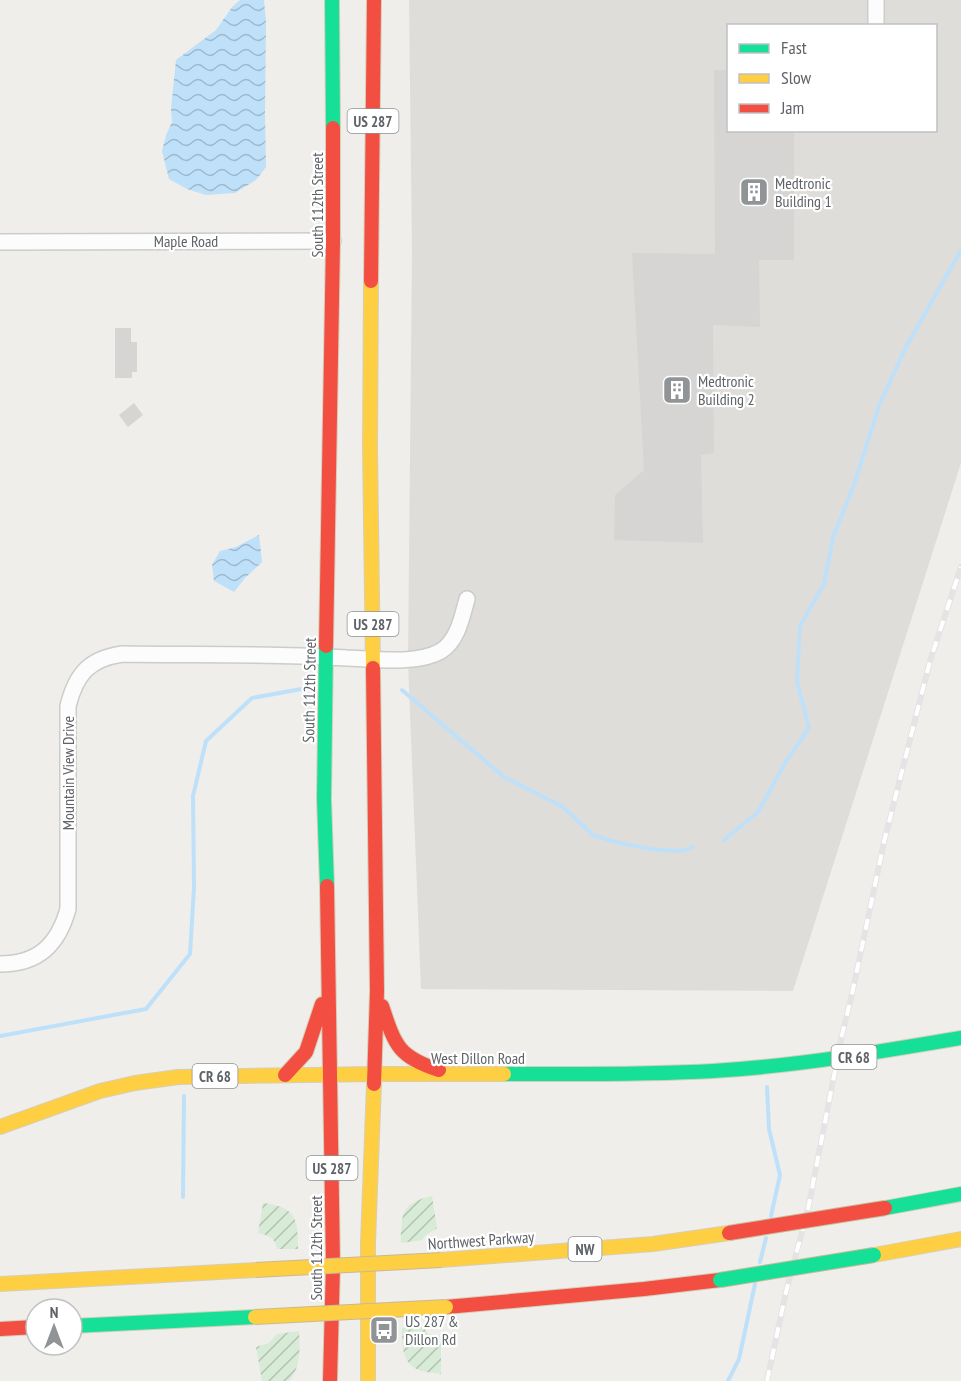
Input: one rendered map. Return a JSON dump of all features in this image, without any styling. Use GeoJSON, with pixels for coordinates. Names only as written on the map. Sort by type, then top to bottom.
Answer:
{"type":"FeatureCollection","features":[{"type":"Feature","properties":{"kind":"main road","name":"South 112th Street"},"geometry":{"type":"LineString","coordinates":[[330,1381],[333,1268],[324,799],[325,657],[338,241],[332,0]]}},
{"type":"Feature","properties":{"kind":"main road","name":"US 287"},"geometry":{"type":"LineString","coordinates":[[368,1381],[368,1242],[377,992],[367,241],[374,0]]}},
{"type":"Feature","properties":{"kind":"main road"},"geometry":{"type":"LineString","coordinates":[[285,1076],[306,1052],[328,985]]}},
{"type":"Feature","properties":{"kind":"main road"},"geometry":{"type":"LineString","coordinates":[[377,992],[395,1045],[407,1057],[426,1066],[458,1075]]}},
{"type":"Feature","properties":{"kind":"main road","name":"West Dillon Road"},"geometry":{"type":"LineString","coordinates":[[0,1127],[100,1091],[178,1077],[627,1074],[725,1070],[858,1056],[961,1038]]}},
{"type":"Feature","properties":{"kind":"main road","name":"Northwest Parkway"},"geometry":{"type":"LineString","coordinates":[[0,1284],[441,1260],[653,1244],[961,1194]]}},
{"type":"Feature","properties":{"kind":"main road"},"geometry":{"type":"LineString","coordinates":[[84,1325],[446,1307],[645,1289],[720,1280],[961,1239]]}},
{"type":"Feature","properties":{"kind":"main road"},"geometry":{"type":"LineString","coordinates":[[0,1329],[24,1328]]}},
{"type":"Feature","properties":{"kind":"street"},"geometry":{"type":"LineString","coordinates":[[876,0],[876,24]]}},
{"type":"Feature","properties":{"kind":"street","name":"Maple Road"},"geometry":{"type":"LineString","coordinates":[[0,242],[338,241]]}},
{"type":"Feature","properties":{"kind":"street","name":"Mountain View Drive"},"geometry":{"type":"LineString","coordinates":[[0,964],[27,961],[49,947],[63,925],[68,909],[68,706],[76,681],[84,671],[107,657],[122,654],[325,657],[373,660],[429,656],[448,645],[455,635],[467,599]]}},
{"type":"Feature","properties":{"kind":"shaded area"},"geometry":{"type":"Polygon","coordinates":[[[409,0],[961,0],[961,463],[793,991],[421,989],[408,662],[412,253],[409,0]]]}},
{"type":"Feature","properties":{"kind":"green space"},"geometry":{"type":"Polygon","coordinates":[[[432,1196],[437,1228],[422,1240],[401,1243],[401,1224],[405,1211],[414,1202],[432,1196]]]}},
{"type":"Feature","properties":{"kind":"green space"},"geometry":{"type":"Polygon","coordinates":[[[263,1203],[283,1208],[293,1217],[296,1223],[298,1249],[277,1249],[271,1238],[258,1233],[263,1203]]]}},
{"type":"Feature","properties":{"kind":"green space"},"geometry":{"type":"Polygon","coordinates":[[[423,1326],[428,1334],[441,1336],[441,1374],[418,1370],[405,1356],[402,1328],[423,1326]]]}},
{"type":"Feature","properties":{"kind":"green space"},"geometry":{"type":"Polygon","coordinates":[[[299,1331],[299,1358],[293,1376],[289,1381],[262,1381],[256,1347],[269,1343],[277,1334],[299,1331]]]}},
{"type":"Feature","properties":{"kind":"water"},"geometry":{"type":"Polygon","coordinates":[[[240,0],[264,0],[266,167],[256,180],[235,193],[206,195],[187,189],[169,179],[162,151],[172,122],[171,109],[176,60],[216,30],[232,7],[240,0]]]}},
{"type":"Feature","properties":{"kind":"water"},"geometry":{"type":"Polygon","coordinates":[[[259,535],[262,562],[234,592],[214,581],[212,565],[220,551],[236,547],[259,535]]]}},
{"type":"Feature","properties":{"kind":"building","name":"Medtronic Building 2"},"geometry":{"type":"Polygon","coordinates":[[[714,70],[727,70],[727,132],[794,132],[794,260],[759,260],[760,327],[713,325],[714,453],[701,455],[703,543],[614,540],[615,495],[644,470],[632,253],[715,254],[714,70]]]}},
{"type":"Feature","properties":{"kind":"building"},"geometry":{"type":"Polygon","coordinates":[[[115,328],[131,328],[131,342],[137,342],[137,372],[132,372],[132,378],[115,378],[115,328]]]}},
{"type":"Feature","properties":{"kind":"building"},"geometry":{"type":"Polygon","coordinates":[[[134,403],[143,415],[128,427],[119,415],[134,403]]]}},
{"type":"Feature","properties":{"kind":"waterway"},"geometry":{"type":"LineString","coordinates":[[724,840],[758,812],[785,763],[809,728],[797,681],[800,626],[824,584],[833,537],[854,485],[880,403],[906,347],[961,250]]}},
{"type":"Feature","properties":{"kind":"waterway"},"geometry":{"type":"LineString","coordinates":[[0,1036],[146,1009],[190,954],[194,887],[193,796],[206,741],[252,698],[307,688]]}},
{"type":"Feature","properties":{"kind":"waterway"},"geometry":{"type":"LineString","coordinates":[[402,690],[504,777],[563,807],[594,836],[657,850],[681,851],[693,847]]}},
{"type":"Feature","properties":{"kind":"waterway"},"geometry":{"type":"LineString","coordinates":[[767,1087],[769,1129],[780,1175],[771,1216]]}},
{"type":"Feature","properties":{"kind":"waterway"},"geometry":{"type":"LineString","coordinates":[[183,1197],[184,1096]]}},
{"type":"Feature","properties":{"kind":"waterway"},"geometry":{"type":"LineString","coordinates":[[760,1262],[766,1238]]}},
{"type":"Feature","properties":{"kind":"waterway"},"geometry":{"type":"LineString","coordinates":[[728,1381],[739,1359],[755,1284]]}},
{"type":"Feature","properties":{"kind":"railway"},"geometry":{"type":"LineString","coordinates":[[767,1381],[786,1292],[808,1209],[842,1035],[884,842],[930,661],[961,567]]}},
{"type":"Feature","properties":{"kind":"traffic: fast"},"geometry":{"type":"LineString","coordinates":[[332,0],[333,128]]}},
{"type":"Feature","properties":{"kind":"traffic: fast"},"geometry":{"type":"LineString","coordinates":[[326,646],[324,799],[327,886]]}},
{"type":"Feature","properties":{"kind":"traffic: fast"},"geometry":{"type":"LineString","coordinates":[[504,1074],[661,1073],[744,1069],[837,1058],[961,1038]]}},
{"type":"Feature","properties":{"kind":"traffic: fast"},"geometry":{"type":"LineString","coordinates":[[885,1208],[961,1194]]}},
{"type":"Feature","properties":{"kind":"traffic: fast"},"geometry":{"type":"LineString","coordinates":[[720,1280],[874,1255]]}},
{"type":"Feature","properties":{"kind":"traffic: fast"},"geometry":{"type":"LineString","coordinates":[[84,1325],[255,1317]]}},
{"type":"Feature","properties":{"kind":"traffic: slow"},"geometry":{"type":"LineString","coordinates":[[371,281],[370,448],[373,668]]}},
{"type":"Feature","properties":{"kind":"traffic: slow"},"geometry":{"type":"LineString","coordinates":[[0,1127],[100,1091],[178,1077],[504,1074]]}},
{"type":"Feature","properties":{"kind":"traffic: slow"},"geometry":{"type":"LineString","coordinates":[[368,1381],[368,1242],[374,1084]]}},
{"type":"Feature","properties":{"kind":"traffic: slow"},"geometry":{"type":"LineString","coordinates":[[441,1260],[653,1244],[729,1233]]}},
{"type":"Feature","properties":{"kind":"traffic: slow"},"geometry":{"type":"LineString","coordinates":[[874,1255],[961,1239]]}},
{"type":"Feature","properties":{"kind":"traffic: slow"},"geometry":{"type":"LineString","coordinates":[[256,1270],[441,1260]]}},
{"type":"Feature","properties":{"kind":"traffic: slow"},"geometry":{"type":"LineString","coordinates":[[0,1284],[256,1270]]}},
{"type":"Feature","properties":{"kind":"traffic: slow"},"geometry":{"type":"LineString","coordinates":[[255,1317],[446,1307]]}},
{"type":"Feature","properties":{"kind":"traffic: jam"},"geometry":{"type":"LineString","coordinates":[[371,281],[374,0]]}},
{"type":"Feature","properties":{"kind":"traffic: jam"},"geometry":{"type":"LineString","coordinates":[[326,646],[333,128]]}},
{"type":"Feature","properties":{"kind":"traffic: jam"},"geometry":{"type":"LineString","coordinates":[[373,668],[377,991],[374,1084]]}},
{"type":"Feature","properties":{"kind":"traffic: jam"},"geometry":{"type":"LineString","coordinates":[[327,886],[333,1265],[330,1381]]}},
{"type":"Feature","properties":{"kind":"traffic: jam"},"geometry":{"type":"LineString","coordinates":[[285,1075],[306,1052],[322,1004]]}},
{"type":"Feature","properties":{"kind":"traffic: jam"},"geometry":{"type":"LineString","coordinates":[[382,1006],[400,1048],[415,1060],[439,1070]]}},
{"type":"Feature","properties":{"kind":"traffic: jam"},"geometry":{"type":"LineString","coordinates":[[729,1233],[885,1208]]}},
{"type":"Feature","properties":{"kind":"traffic: jam"},"geometry":{"type":"LineString","coordinates":[[446,1307],[720,1280]]}},
{"type":"Feature","properties":{"kind":"traffic: jam"},"geometry":{"type":"LineString","coordinates":[[0,1329],[24,1328]]}},
{"type":"Feature","properties":{"kind":"place","name":"Medtronic Building 1"},"geometry":{"type":"Point","coordinates":[754,192]}},
{"type":"Feature","properties":{"kind":"place","name":"Medtronic Building 2"},"geometry":{"type":"Point","coordinates":[677,390]}},
{"type":"Feature","properties":{"kind":"place","name":"US 287 & Dillon Rd"},"geometry":{"type":"Point","coordinates":[384,1330]}}]}
